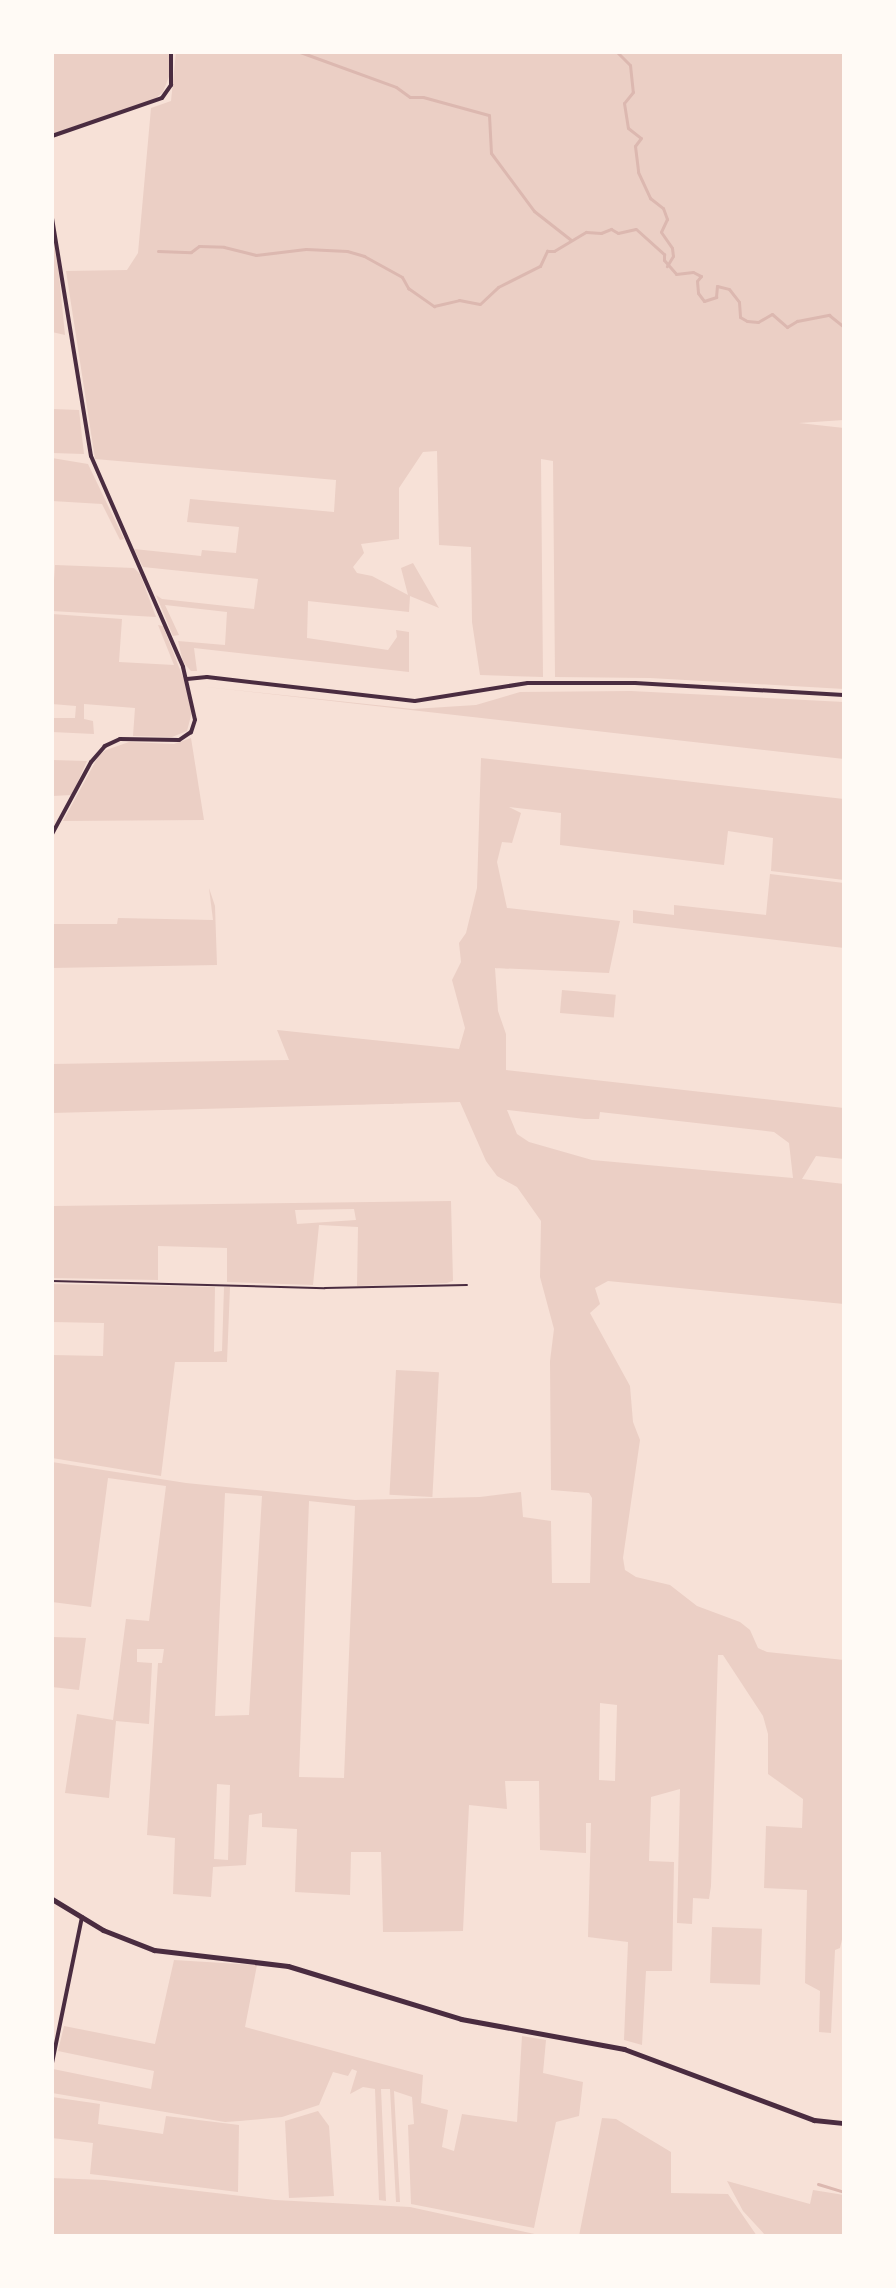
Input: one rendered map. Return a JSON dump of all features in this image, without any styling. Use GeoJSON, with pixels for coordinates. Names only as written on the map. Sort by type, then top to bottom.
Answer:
{"type":"FeatureCollection","features":[{"type":"Feature","properties":{"kind":"street"},"geometry":{"type":"LineString","coordinates":[[52,136],[162,98],[171,85],[171,52]]}},
{"type":"Feature","properties":{"kind":"street"},"geometry":{"type":"LineString","coordinates":[[52,218],[82,410],[101,485],[187,679],[195,720],[189,735],[179,740],[120,739],[105,746],[91,762],[52,834]]}},
{"type":"Feature","properties":{"kind":"street"},"geometry":{"type":"LineString","coordinates":[[187,679],[207,677],[415,701],[528,683],[635,683],[844,695]]}},
{"type":"Feature","properties":{"kind":"street"},"geometry":{"type":"LineString","coordinates":[[52,1899],[127,1941],[175,1956],[288,1966],[461,2019],[624,2049],[814,2120],[844,2123]]}},
{"type":"Feature","properties":{"kind":"street"},"geometry":{"type":"LineString","coordinates":[[52,2063],[82,1917]]}},
{"type":"Feature","properties":{"kind":"lane"},"geometry":{"type":"LineString","coordinates":[[52,1281],[325,1288],[467,1285]]}},
{"type":"Feature","properties":{"kind":"shaded area"},"geometry":{"type":"Polygon","coordinates":[[[52,52],[169,52],[170,74],[163,92],[155,99],[52,134],[52,52]]]}},
{"type":"Feature","properties":{"kind":"shaded area"},"geometry":{"type":"Polygon","coordinates":[[[176,52],[844,52],[844,420],[799,423],[844,428],[844,689],[650,678],[555,677],[553,461],[541,459],[543,677],[480,675],[472,622],[471,547],[439,545],[437,451],[423,452],[399,488],[399,539],[361,544],[364,553],[353,567],[357,573],[372,576],[408,595],[401,568],[413,563],[439,608],[410,596],[409,612],[308,601],[307,638],[388,650],[397,637],[396,630],[409,632],[409,672],[194,648],[197,671],[191,671],[183,662],[178,641],[225,645],[227,612],[165,605],[179,635],[173,636],[156,595],[162,599],[254,609],[258,579],[143,567],[134,549],[201,556],[202,550],[236,553],[239,527],[187,522],[190,499],[334,512],[336,480],[95,459],[66,271],[127,270],[138,253],[151,108],[171,101],[176,52]]]}},
{"type":"Feature","properties":{"kind":"shaded area"},"geometry":{"type":"Polygon","coordinates":[[[52,230],[59,275],[65,335],[52,332],[52,230]]]}},
{"type":"Feature","properties":{"kind":"shaded area"},"geometry":{"type":"Polygon","coordinates":[[[52,409],[79,410],[84,454],[52,453],[52,409]]]}},
{"type":"Feature","properties":{"kind":"shaded area"},"geometry":{"type":"Polygon","coordinates":[[[52,458],[88,464],[124,539],[120,540],[102,504],[52,501],[52,458]]]}},
{"type":"Feature","properties":{"kind":"shaded area"},"geometry":{"type":"Polygon","coordinates":[[[55,565],[134,568],[140,574],[156,617],[52,611],[55,565]]]}},
{"type":"Feature","properties":{"kind":"shaded area"},"geometry":{"type":"Polygon","coordinates":[[[52,614],[122,619],[119,662],[174,665],[158,625],[163,626],[184,680],[192,712],[187,731],[172,737],[133,736],[135,708],[84,704],[84,719],[93,721],[94,734],[52,732],[52,718],[75,718],[76,706],[52,704],[52,614]]]}},
{"type":"Feature","properties":{"kind":"shaded area"},"geometry":{"type":"Polygon","coordinates":[[[198,686],[413,709],[476,705],[520,692],[631,691],[844,702],[844,759],[198,686]]]}},
{"type":"Feature","properties":{"kind":"shaded area"},"geometry":{"type":"Polygon","coordinates":[[[191,738],[204,820],[63,821],[99,755],[106,750],[129,742],[174,744],[191,738]]]}},
{"type":"Feature","properties":{"kind":"shaded area"},"geometry":{"type":"Polygon","coordinates":[[[481,758],[844,799],[844,880],[771,871],[773,838],[728,831],[724,865],[560,845],[561,813],[509,807],[521,813],[512,843],[502,842],[497,862],[507,908],[620,921],[609,973],[495,968],[498,1011],[506,1034],[506,1070],[844,1108],[844,1159],[816,1156],[802,1179],[844,1184],[844,1304],[608,1281],[595,1288],[600,1304],[590,1313],[630,1386],[633,1422],[640,1440],[623,1558],[625,1570],[636,1577],[670,1585],[697,1606],[740,1622],[750,1630],[758,1648],[767,1652],[844,1660],[844,1931],[840,1948],[835,1950],[831,2033],[819,2032],[820,1991],[805,1983],[807,1890],[764,1888],[766,1826],[802,1828],[803,1799],[768,1774],[768,1734],[763,1716],[723,1655],[718,1655],[711,1886],[709,1899],[693,1898],[692,1924],[677,1923],[680,1789],[651,1797],[649,1861],[674,1862],[672,1971],[646,1971],[642,2045],[624,2040],[628,1942],[588,1937],[591,1823],[586,1823],[586,1853],[540,1850],[539,1781],[505,1781],[507,1809],[469,1805],[463,1931],[383,1932],[381,1852],[351,1852],[350,1895],[295,1892],[297,1829],[262,1827],[262,1813],[249,1815],[246,1865],[213,1867],[211,1897],[173,1894],[175,1838],[147,1835],[158,1663],[162,1663],[164,1649],[137,1649],[137,1662],[152,1663],[149,1724],[116,1721],[109,1798],[65,1793],[77,1714],[113,1720],[126,1619],[149,1621],[166,1486],[108,1478],[91,1607],[52,1602],[52,1462],[186,1483],[355,1500],[480,1497],[521,1492],[523,1517],[551,1521],[552,1583],[590,1583],[592,1498],[589,1493],[551,1490],[550,1361],[554,1329],[540,1277],[541,1221],[517,1187],[497,1176],[486,1161],[460,1102],[52,1113],[52,1064],[289,1060],[277,1030],[459,1049],[465,1028],[452,980],[461,962],[459,943],[466,933],[477,888],[481,758]],[[507,1110],[517,1134],[529,1142],[592,1160],[793,1178],[789,1143],[774,1132],[600,1112],[599,1119],[585,1119],[507,1110]],[[225,1493],[215,1716],[249,1715],[262,1496],[225,1493]],[[309,1501],[299,1777],[344,1778],[355,1506],[309,1501]],[[600,1703],[599,1780],[615,1781],[617,1705],[600,1703]],[[217,1784],[214,1859],[228,1860],[230,1785],[217,1784]]]}},
{"type":"Feature","properties":{"kind":"shaded area"},"geometry":{"type":"Polygon","coordinates":[[[52,760],[87,761],[72,795],[52,796],[52,760]]]}},
{"type":"Feature","properties":{"kind":"shaded area"},"geometry":{"type":"Polygon","coordinates":[[[770,874],[844,883],[844,948],[633,923],[633,910],[674,915],[674,905],[766,915],[770,874]]]}},
{"type":"Feature","properties":{"kind":"shaded area"},"geometry":{"type":"Polygon","coordinates":[[[209,888],[215,906],[217,965],[52,968],[52,924],[117,924],[118,918],[213,920],[209,888]]]}},
{"type":"Feature","properties":{"kind":"shaded area"},"geometry":{"type":"Polygon","coordinates":[[[562,990],[616,995],[614,1018],[560,1013],[562,990]]]}},
{"type":"Feature","properties":{"kind":"shaded area"},"geometry":{"type":"Polygon","coordinates":[[[451,1201],[453,1281],[357,1286],[358,1227],[319,1225],[313,1285],[227,1282],[227,1248],[158,1246],[158,1280],[52,1278],[52,1206],[451,1201]],[[354,1209],[295,1210],[297,1224],[356,1220],[354,1209]]]}},
{"type":"Feature","properties":{"kind":"shaded area"},"geometry":{"type":"Polygon","coordinates":[[[52,1284],[215,1287],[214,1352],[222,1351],[224,1287],[230,1287],[227,1362],[175,1362],[161,1476],[52,1458],[52,1355],[103,1356],[104,1323],[52,1322],[52,1284]]]}},
{"type":"Feature","properties":{"kind":"shaded area"},"geometry":{"type":"Polygon","coordinates":[[[396,1370],[439,1372],[432,1497],[389,1495],[396,1370]]]}},
{"type":"Feature","properties":{"kind":"shaded area"},"geometry":{"type":"Polygon","coordinates":[[[52,1637],[86,1638],[79,1690],[52,1687],[52,1637]]]}},
{"type":"Feature","properties":{"kind":"shaded area"},"geometry":{"type":"Polygon","coordinates":[[[712,1927],[762,1929],[760,1985],[710,1983],[712,1927]]]}},
{"type":"Feature","properties":{"kind":"shaded area"},"geometry":{"type":"Polygon","coordinates":[[[174,1960],[257,1965],[245,2027],[423,2075],[421,2103],[448,2110],[442,2147],[454,2151],[462,2114],[517,2122],[522,2036],[546,2040],[543,2073],[583,2082],[579,2116],[556,2122],[534,2228],[411,2204],[408,2125],[414,2124],[412,2097],[394,2091],[400,2202],[396,2202],[390,2089],[381,2089],[386,2201],[379,2200],[375,2089],[363,2087],[350,2094],[357,2071],[352,2069],[348,2076],[333,2072],[319,2105],[282,2117],[240,2121],[225,2122],[52,2093],[53,2069],[151,2089],[154,2071],[58,2051],[64,2026],[155,2044],[174,1960]]]}},
{"type":"Feature","properties":{"kind":"shaded area"},"geometry":{"type":"Polygon","coordinates":[[[52,2097],[100,2104],[98,2124],[163,2134],[166,2116],[239,2125],[238,2192],[90,2174],[93,2143],[52,2138],[52,2097]]]}},
{"type":"Feature","properties":{"kind":"shaded area"},"geometry":{"type":"Polygon","coordinates":[[[318,2111],[329,2126],[334,2196],[289,2198],[285,2121],[318,2111]]]}},
{"type":"Feature","properties":{"kind":"shaded area"},"geometry":{"type":"Polygon","coordinates":[[[602,2118],[616,2119],[671,2152],[671,2193],[728,2194],[757,2236],[579,2236],[602,2118]]]}},
{"type":"Feature","properties":{"kind":"shaded area"},"geometry":{"type":"Polygon","coordinates":[[[52,2178],[105,2180],[275,2200],[410,2207],[544,2236],[52,2236],[52,2178]]]}},
{"type":"Feature","properties":{"kind":"shaded area"},"geometry":{"type":"Polygon","coordinates":[[[727,2181],[810,2204],[813,2190],[844,2195],[844,2236],[766,2236],[743,2211],[727,2181]]]}},
{"type":"Feature","properties":{"kind":"waterway"},"geometry":{"type":"LineString","coordinates":[[300,52],[396,87],[410,97],[423,97],[489,115],[491,153],[534,211],[571,240]]}},
{"type":"Feature","properties":{"kind":"waterway"},"geometry":{"type":"LineString","coordinates":[[617,52],[630,65],[633,92],[624,103],[628,128],[641,138],[635,146],[638,172],[650,198],[663,208],[667,219],[661,232],[672,248],[673,256],[667,266]]}},
{"type":"Feature","properties":{"kind":"waterway"},"geometry":{"type":"LineString","coordinates":[[158,251],[191,252],[199,246],[224,247],[256,255],[306,249],[347,251],[364,256],[402,277],[408,288],[434,306],[459,300],[480,304],[498,287],[540,266],[547,251],[554,251],[586,232],[601,233],[611,229],[618,233],[636,229],[664,254],[664,260],[676,274],[693,272],[701,276],[697,281],[698,293],[704,301],[716,297],[717,286],[729,289],[739,302],[740,317],[747,321],[758,322],[772,314],[787,327],[797,321],[829,315],[844,327]]}},
{"type":"Feature","properties":{"kind":"waterway"},"geometry":{"type":"LineString","coordinates":[[818,2184],[844,2192]]}}]}
